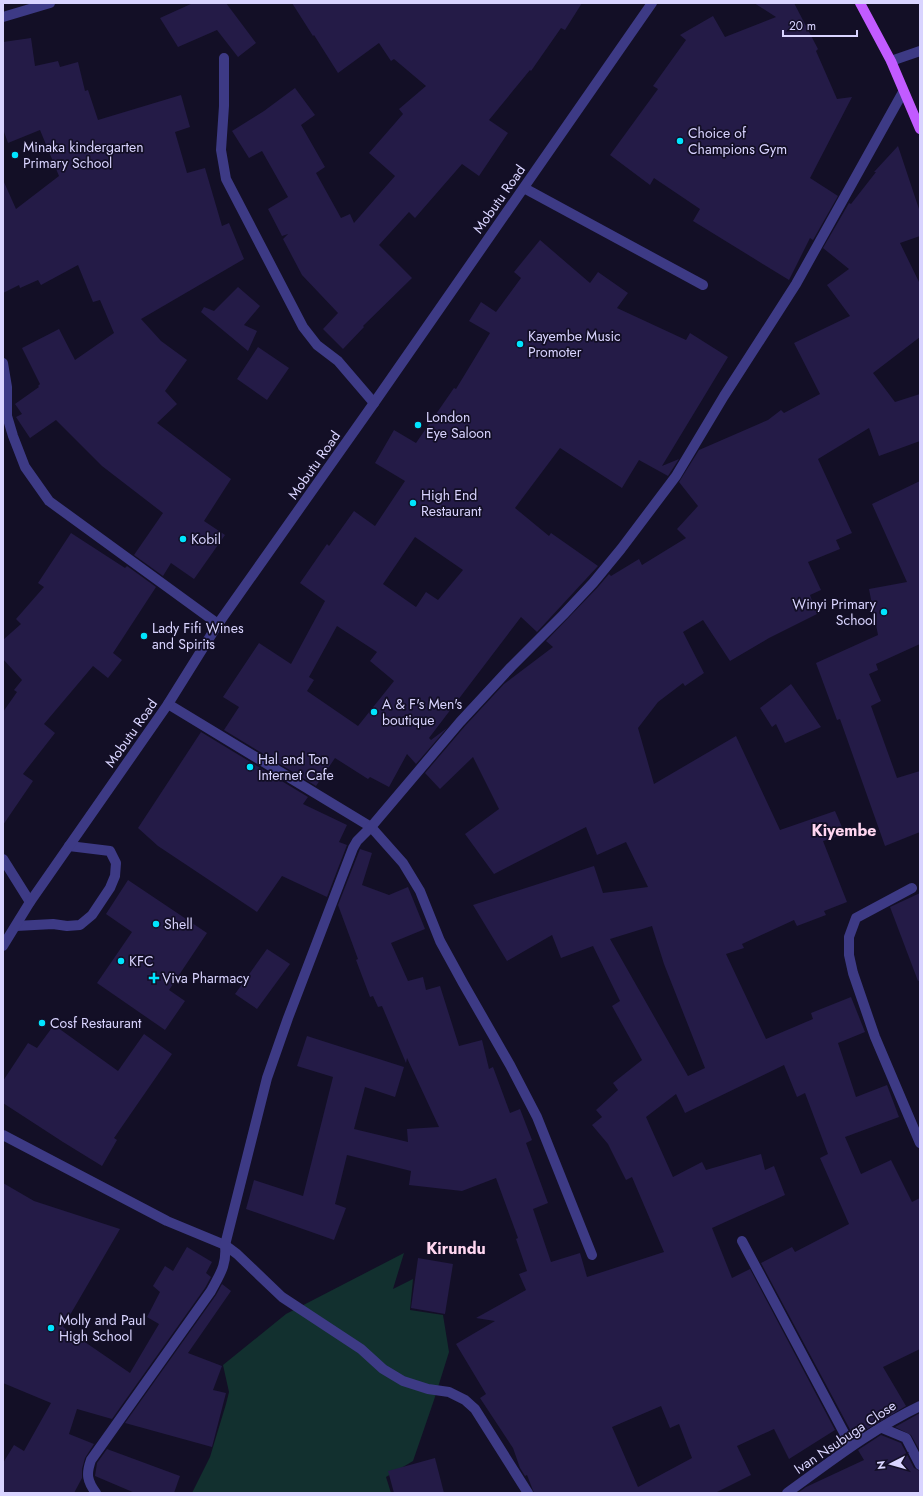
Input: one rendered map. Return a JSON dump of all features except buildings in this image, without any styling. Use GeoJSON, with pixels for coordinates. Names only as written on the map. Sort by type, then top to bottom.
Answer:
{"type":"FeatureCollection","features":[{"type":"Feature","properties":{"kind":"main road"},"geometry":{"type":"LineString","coordinates":[[860,3],[891,61],[920,129]]}},
{"type":"Feature","properties":{"kind":"street"},"geometry":{"type":"LineString","coordinates":[[3,17],[50,3]]}},
{"type":"Feature","properties":{"kind":"street","name":"Mobutu Road"},"geometry":{"type":"LineString","coordinates":[[3,946],[30,902],[168,704],[218,624],[374,403],[652,3]]}},
{"type":"Feature","properties":{"kind":"street"},"geometry":{"type":"LineString","coordinates":[[891,61],[920,51]]}},
{"type":"Feature","properties":{"kind":"street"},"geometry":{"type":"LineString","coordinates":[[224,58],[224,106],[221,150],[226,180],[303,327],[317,345],[338,361],[374,403]]}},
{"type":"Feature","properties":{"kind":"street"},"geometry":{"type":"LineString","coordinates":[[96,1493],[91,1486],[87,1472],[91,1460],[211,1291],[224,1268],[226,1257],[225,1245],[267,1078],[288,1018],[357,841],[371,827],[460,722],[593,583],[622,549],[676,476],[724,396],[796,284],[903,92]]}},
{"type":"Feature","properties":{"kind":"street"},"geometry":{"type":"LineString","coordinates":[[524,188],[703,285]]}},
{"type":"Feature","properties":{"kind":"street"},"geometry":{"type":"LineString","coordinates":[[3,363],[7,387],[5,417],[25,467],[49,501],[218,624]]}},
{"type":"Feature","properties":{"kind":"street"},"geometry":{"type":"LineString","coordinates":[[168,704],[371,827],[403,863],[420,891],[440,940],[510,1065],[537,1117],[592,1255]]}},
{"type":"Feature","properties":{"kind":"street"},"geometry":{"type":"LineString","coordinates":[[16,926],[53,924],[67,926],[80,925],[92,915],[110,888],[115,876],[116,863],[110,851],[69,846]]}},
{"type":"Feature","properties":{"kind":"street"},"geometry":{"type":"LineString","coordinates":[[3,859],[30,902]]}},
{"type":"Feature","properties":{"kind":"street"},"geometry":{"type":"LineString","coordinates":[[912,888],[856,918],[849,937],[849,955],[855,980],[875,1037],[920,1143]]}},
{"type":"Feature","properties":{"kind":"street"},"geometry":{"type":"LineString","coordinates":[[3,1136],[167,1221],[225,1245],[237,1254],[282,1297],[361,1349],[383,1369],[403,1381],[428,1390],[449,1392],[465,1400],[475,1409],[528,1493]]}},
{"type":"Feature","properties":{"kind":"street"},"geometry":{"type":"LineString","coordinates":[[742,1241],[852,1446]]}},
{"type":"Feature","properties":{"kind":"street","name":"Ivan Nsubuga Close"},"geometry":{"type":"LineString","coordinates":[[787,1493],[852,1446],[904,1414],[920,1406]]}},
{"type":"Feature","properties":{"kind":"street"},"geometry":{"type":"LineString","coordinates":[[882,1428],[906,1438],[920,1464]]}},
{"type":"Feature","properties":{"kind":"green space"},"geometry":{"type":"Polygon","coordinates":[[[404,1253],[393,1289],[413,1279],[410,1310],[443,1315],[449,1352],[413,1461],[386,1477],[391,1493],[192,1493],[210,1457],[229,1392],[223,1365],[286,1314],[404,1253]]]}},
{"type":"Feature","properties":{"kind":"place","name":"Choice of Champions Gym"},"geometry":{"type":"Point","coordinates":[680,141]}},
{"type":"Feature","properties":{"kind":"place","name":"Minaka kindergarten Primary School"},"geometry":{"type":"Point","coordinates":[15,155]}},
{"type":"Feature","properties":{"kind":"place","name":"Kayembe Music Promoter"},"geometry":{"type":"Point","coordinates":[520,344]}},
{"type":"Feature","properties":{"kind":"place","name":"London Eye Saloon"},"geometry":{"type":"Point","coordinates":[418,425]}},
{"type":"Feature","properties":{"kind":"place","name":"High End Restaurant"},"geometry":{"type":"Point","coordinates":[413,503]}},
{"type":"Feature","properties":{"kind":"place","name":"Kobil"},"geometry":{"type":"Point","coordinates":[183,539]}},
{"type":"Feature","properties":{"kind":"place","name":"Winyi Primary School"},"geometry":{"type":"Point","coordinates":[884,612]}},
{"type":"Feature","properties":{"kind":"place","name":"Lady Fifi Wines and Spirits"},"geometry":{"type":"Point","coordinates":[144,636]}},
{"type":"Feature","properties":{"kind":"place","name":"A & F's Men's boutique"},"geometry":{"type":"Point","coordinates":[374,712]}},
{"type":"Feature","properties":{"kind":"place","name":"Hal and Ton Internet Cafe"},"geometry":{"type":"Point","coordinates":[250,767]}},
{"type":"Feature","properties":{"kind":"place","name":"Shell"},"geometry":{"type":"Point","coordinates":[156,924]}},
{"type":"Feature","properties":{"kind":"place","name":"KFC"},"geometry":{"type":"Point","coordinates":[121,961]}},
{"type":"Feature","properties":{"kind":"place","name":"Viva Pharmacy"},"geometry":{"type":"Point","coordinates":[154,978]}},
{"type":"Feature","properties":{"kind":"place","name":"Cosf Restaurant"},"geometry":{"type":"Point","coordinates":[42,1023]}},
{"type":"Feature","properties":{"kind":"place","name":"Molly and Paul High School"},"geometry":{"type":"Point","coordinates":[51,1328]}},
{"type":"Feature","properties":{"kind":"district","name":"Kiyembe"},"geometry":{"type":"Point","coordinates":[844,830]}},
{"type":"Feature","properties":{"kind":"district","name":"Kirundu"},"geometry":{"type":"Point","coordinates":[456,1248]}}]}
